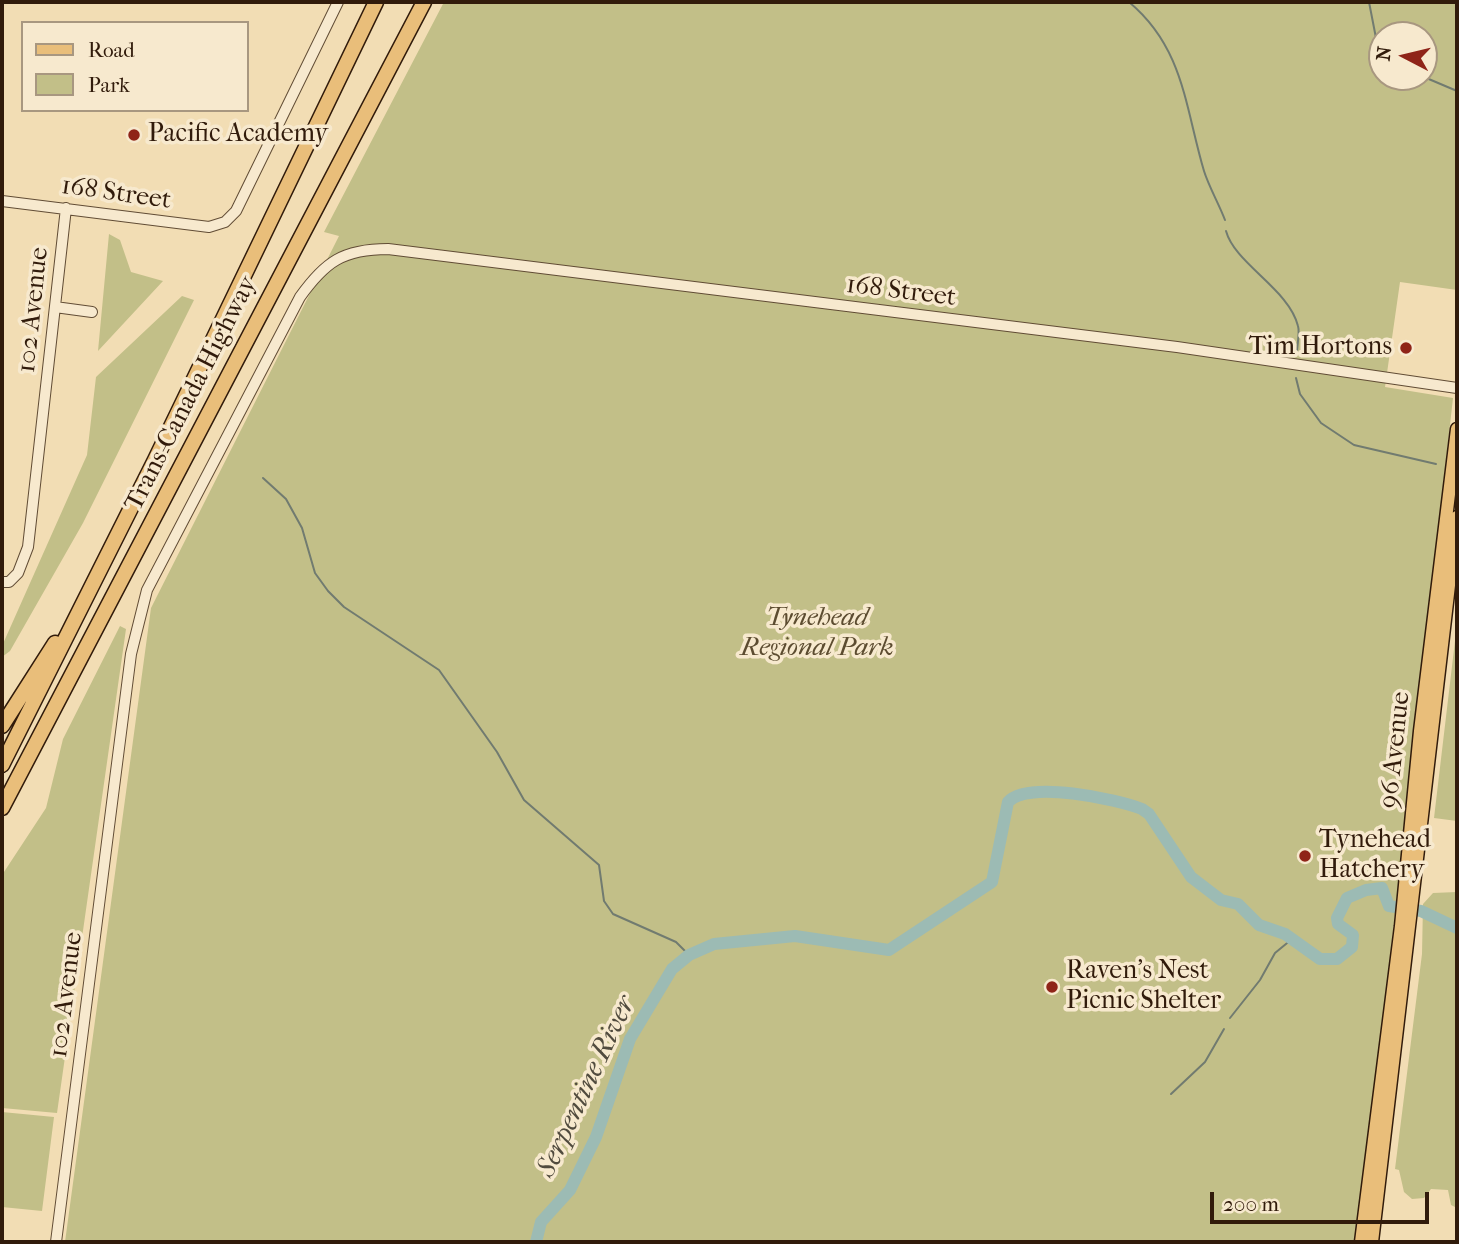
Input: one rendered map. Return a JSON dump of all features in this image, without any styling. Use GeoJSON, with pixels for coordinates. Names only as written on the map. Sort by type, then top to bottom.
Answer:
{"type":"FeatureCollection","features":[{"type":"Feature","properties":{"kind":"highway","name":"Trans-Canada Highway"},"geometry":{"type":"LineString","coordinates":[[2,765],[376,2]]}},
{"type":"Feature","properties":{"kind":"highway","name":"Trans-Canada Highway"},"geometry":{"type":"LineString","coordinates":[[2,808],[424,2]]}},
{"type":"Feature","properties":{"kind":"highway"},"geometry":{"type":"LineString","coordinates":[[2,726],[92,586]]}},
{"type":"Feature","properties":{"kind":"main road","name":"96 Avenue"},"geometry":{"type":"LineString","coordinates":[[1409,895],[1420,731],[1457,429]]}},
{"type":"Feature","properties":{"kind":"main road","name":"96 Avenue"},"geometry":{"type":"LineString","coordinates":[[1361,1242],[1405,927],[1457,517]]}},
{"type":"Feature","properties":{"kind":"main road","name":"96 Avenue"},"geometry":{"type":"LineString","coordinates":[[1372,1242],[1405,927]]}},
{"type":"Feature","properties":{"kind":"street","name":"168 Street"},"geometry":{"type":"LineString","coordinates":[[2,201],[209,227],[225,222],[236,211],[338,2]]}},
{"type":"Feature","properties":{"kind":"street","name":"102 Avenue"},"geometry":{"type":"LineString","coordinates":[[2,582],[13,580],[28,547],[66,208]]}},
{"type":"Feature","properties":{"kind":"street","name":"168 Street"},"geometry":{"type":"LineString","coordinates":[[339,257],[370,249],[415,253],[1177,347],[1457,388]]}},
{"type":"Feature","properties":{"kind":"street","name":"102 Avenue"},"geometry":{"type":"LineString","coordinates":[[56,1242],[131,654],[147,590],[300,297],[316,275],[339,257]]}},
{"type":"Feature","properties":{"kind":"street"},"geometry":{"type":"LineString","coordinates":[[55,307],[92,312]]}},
{"type":"Feature","properties":{"kind":"green space","name":"Tynehead Regional Park"},"geometry":{"type":"Polygon","coordinates":[[[444,2],[1457,2],[1457,290],[1400,282],[1385,387],[1453,398],[1358,1242],[65,1242],[151,608],[339,236],[324,232],[444,2]]]}},
{"type":"Feature","properties":{"kind":"green space"},"geometry":{"type":"Polygon","coordinates":[[[109,234],[120,240],[131,272],[163,281],[98,351],[109,234]]]}},
{"type":"Feature","properties":{"kind":"green space"},"geometry":{"type":"Polygon","coordinates":[[[182,296],[194,300],[83,523],[10,651],[2,657],[2,646],[87,455],[96,377],[182,296]]]}},
{"type":"Feature","properties":{"kind":"green space"},"geometry":{"type":"Polygon","coordinates":[[[1457,624],[1457,821],[1434,818],[1457,624]]]}},
{"type":"Feature","properties":{"kind":"green space"},"geometry":{"type":"Polygon","coordinates":[[[120,626],[126,629],[57,1113],[2,1108],[2,875],[46,808],[63,739],[120,626]]]}},
{"type":"Feature","properties":{"kind":"green space"},"geometry":{"type":"Polygon","coordinates":[[[1457,892],[1457,1208],[1451,1205],[1448,1190],[1431,1189],[1424,1198],[1412,1199],[1404,1192],[1399,1170],[1395,1169],[1422,954],[1423,904],[1433,893],[1457,892]]]}},
{"type":"Feature","properties":{"kind":"green space"},"geometry":{"type":"Polygon","coordinates":[[[2,1112],[54,1117],[42,1211],[2,1207],[2,1112]]]}},
{"type":"Feature","properties":{"kind":"waterway"},"geometry":{"type":"LineString","coordinates":[[1129,2],[1147,20],[1172,59],[1204,171],[1225,220]]}},
{"type":"Feature","properties":{"kind":"waterway"},"geometry":{"type":"LineString","coordinates":[[1369,2],[1373,21]]}},
{"type":"Feature","properties":{"kind":"waterway"},"geometry":{"type":"LineString","coordinates":[[1438,83],[1457,91]]}},
{"type":"Feature","properties":{"kind":"waterway"},"geometry":{"type":"LineString","coordinates":[[1226,231],[1240,255],[1274,288],[1293,313],[1299,329],[1297,353]]}},
{"type":"Feature","properties":{"kind":"waterway"},"geometry":{"type":"LineString","coordinates":[[1296,378],[1300,394],[1321,423],[1354,445],[1436,464]]}},
{"type":"Feature","properties":{"kind":"waterway"},"geometry":{"type":"LineString","coordinates":[[263,478],[286,499],[302,528],[315,573],[328,591],[344,607],[439,670],[497,752],[524,800],[599,865],[604,901],[613,914],[676,942],[689,955]]}},
{"type":"Feature","properties":{"kind":"waterway","name":"Serpentine River"},"geometry":{"type":"LineString","coordinates":[[536,1242],[541,1222],[570,1190],[596,1137],[630,1039],[672,969],[689,955],[714,944],[795,936],[889,950],[992,882],[1008,802],[1018,796],[1033,792],[1073,793],[1142,809],[1149,814],[1191,877],[1221,900],[1238,904],[1259,925],[1285,934],[1320,959],[1337,959],[1352,947],[1353,935],[1338,924],[1337,918],[1347,898],[1366,890],[1382,888],[1389,906],[1421,911],[1457,928]]}},
{"type":"Feature","properties":{"kind":"waterway"},"geometry":{"type":"LineString","coordinates":[[1230,1018],[1260,980],[1275,953],[1292,939]]}},
{"type":"Feature","properties":{"kind":"waterway"},"geometry":{"type":"LineString","coordinates":[[1171,1094],[1205,1062],[1224,1029]]}},
{"type":"Feature","properties":{"kind":"place","name":"Pacific Academy"},"geometry":{"type":"Point","coordinates":[134,135]}},
{"type":"Feature","properties":{"kind":"place","name":"Tim Hortons"},"geometry":{"type":"Point","coordinates":[1406,348]}},
{"type":"Feature","properties":{"kind":"place","name":"Tynehead Hatchery"},"geometry":{"type":"Point","coordinates":[1305,856]}},
{"type":"Feature","properties":{"kind":"place","name":"Raven's Nest Picnic Shelter"},"geometry":{"type":"Point","coordinates":[1052,987]}}]}
